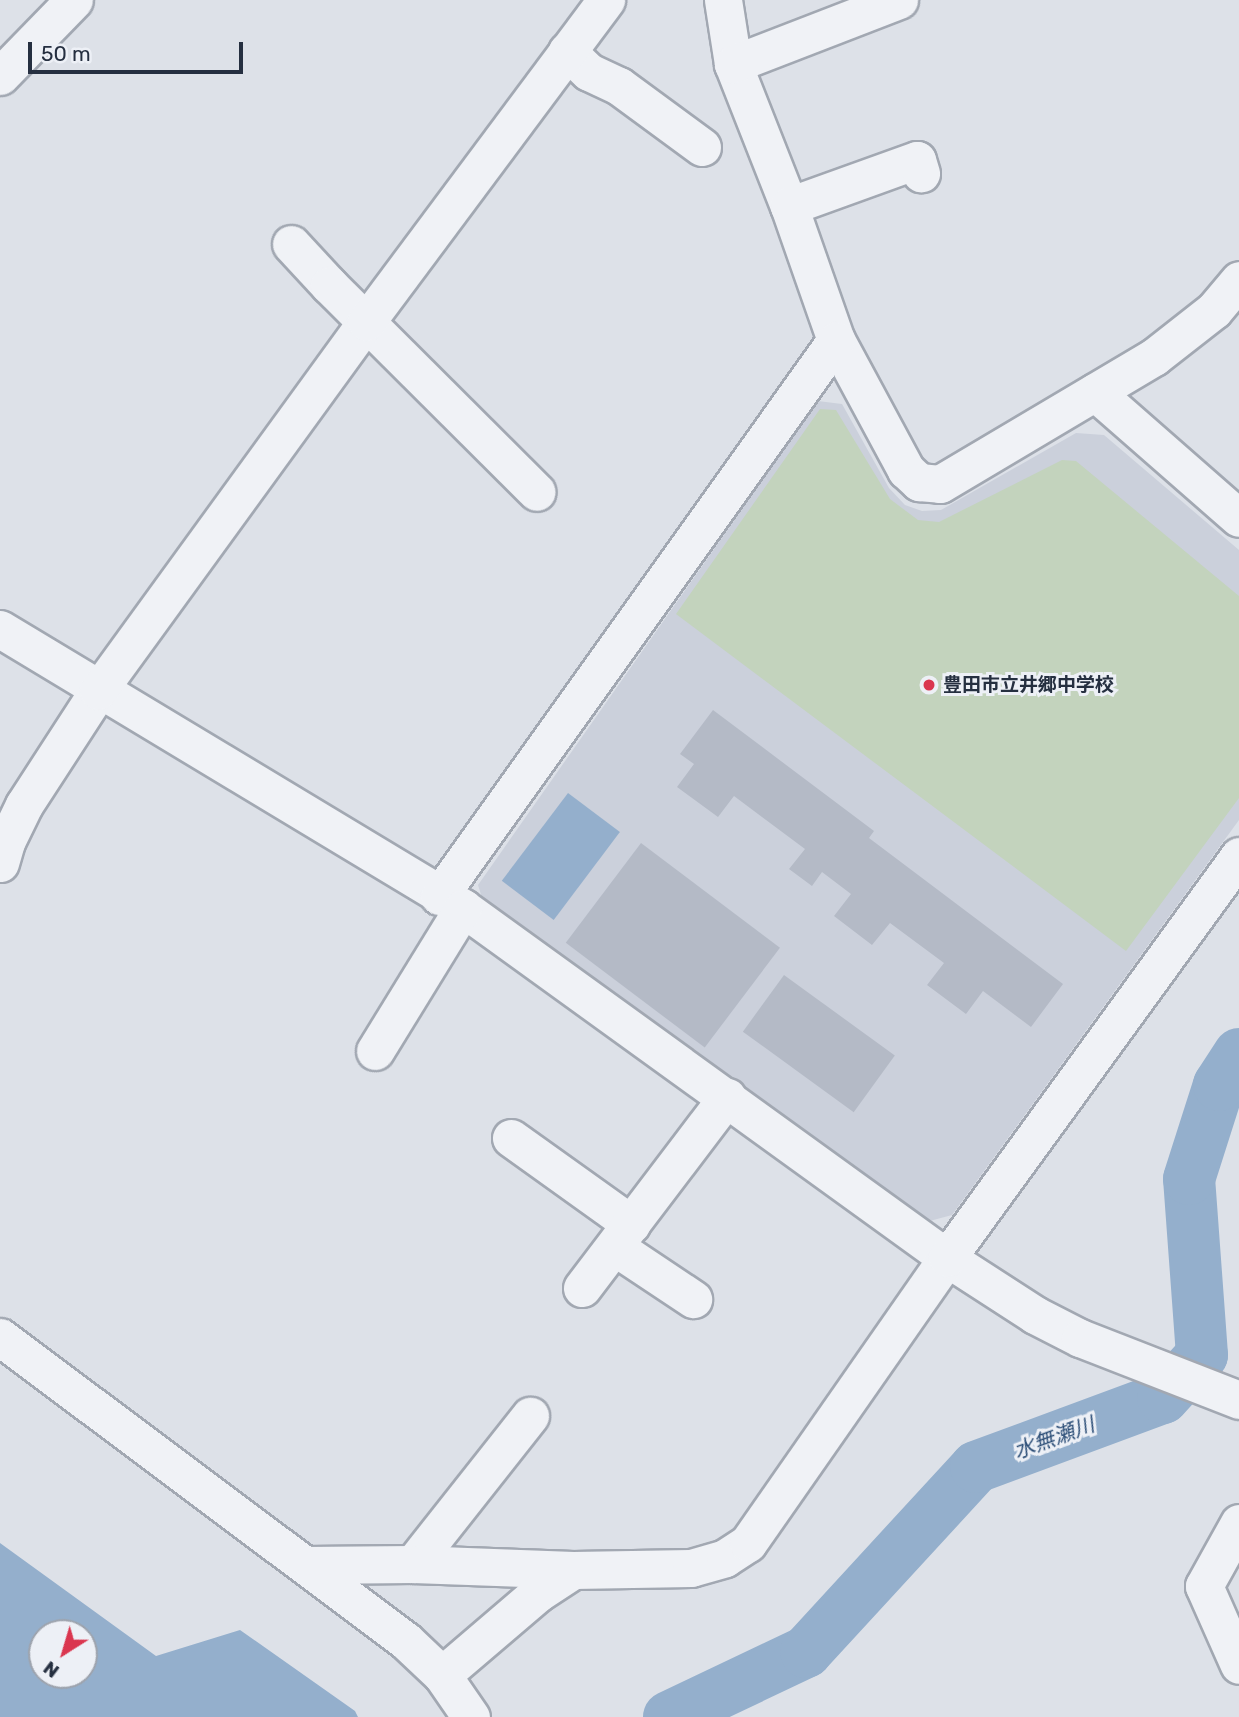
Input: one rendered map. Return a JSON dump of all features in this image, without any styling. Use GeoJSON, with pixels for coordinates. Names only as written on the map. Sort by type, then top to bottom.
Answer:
{"type":"FeatureCollection","features":[{"type":"Feature","properties":{"kind":"street"},"geometry":{"type":"LineString","coordinates":[[0,76],[74,0]]}},
{"type":"Feature","properties":{"kind":"street"},"geometry":{"type":"LineString","coordinates":[[0,863],[6,842],[24,805],[98,691],[366,322],[606,0]]}},
{"type":"Feature","properties":{"kind":"street"},"geometry":{"type":"LineString","coordinates":[[723,0],[733,64],[789,205],[836,340],[906,470],[919,482],[940,484],[1180,340],[1214,310],[1239,280]]}},
{"type":"Feature","properties":{"kind":"street"},"geometry":{"type":"LineString","coordinates":[[733,64],[899,0]]}},
{"type":"Feature","properties":{"kind":"street"},"geometry":{"type":"LineString","coordinates":[[567,51],[589,72],[619,86],[702,147]]}},
{"type":"Feature","properties":{"kind":"street"},"geometry":{"type":"LineString","coordinates":[[789,205],[917,160],[921,173]]}},
{"type":"Feature","properties":{"kind":"street"},"geometry":{"type":"LineString","coordinates":[[291,244],[537,492]]}},
{"type":"Feature","properties":{"kind":"street"},"geometry":{"type":"LineString","coordinates":[[375,1051],[451,902],[836,340]]}},
{"type":"Feature","properties":{"kind":"street"},"geometry":{"type":"LineString","coordinates":[[1095,392],[1239,517]]}},
{"type":"Feature","properties":{"kind":"street"},"geometry":{"type":"LineString","coordinates":[[0,629],[98,691],[451,902],[727,1097],[947,1258],[1069,1332],[1239,1400]]}},
{"type":"Feature","properties":{"kind":"street"},"geometry":{"type":"LineString","coordinates":[[306,1565],[413,1564],[573,1570],[691,1568],[725,1558],[748,1544],[947,1258],[1239,856]]}},
{"type":"Feature","properties":{"kind":"street"},"geometry":{"type":"LineString","coordinates":[[582,1288],[727,1097]]}},
{"type":"Feature","properties":{"kind":"street"},"geometry":{"type":"LineString","coordinates":[[511,1138],[693,1299]]}},
{"type":"Feature","properties":{"kind":"street"},"geometry":{"type":"LineString","coordinates":[[0,1337],[407,1642],[442,1675],[471,1717]]}},
{"type":"Feature","properties":{"kind":"street"},"geometry":{"type":"LineString","coordinates":[[413,1564],[530,1416]]}},
{"type":"Feature","properties":{"kind":"street"},"geometry":{"type":"LineString","coordinates":[[1239,1523],[1204,1586],[1239,1665]]}},
{"type":"Feature","properties":{"kind":"street"},"geometry":{"type":"LineString","coordinates":[[442,1675],[538,1593],[573,1570]]}},
{"type":"Feature","properties":{"kind":"shaded area","name":"豊田市立井郷中学校"},"geometry":{"type":"Polygon","coordinates":[[[818,401],[842,404],[889,488],[905,505],[922,511],[941,510],[1076,433],[1104,435],[1239,550],[1239,820],[952,1215],[926,1222],[483,901],[478,885],[818,401]]]}},
{"type":"Feature","properties":{"kind":"green space"},"geometry":{"type":"Polygon","coordinates":[[[820,409],[836,410],[890,499],[918,520],[939,522],[1062,460],[1076,461],[1239,596],[1239,798],[1126,951],[676,614],[820,409]]]}},
{"type":"Feature","properties":{"kind":"water"},"geometry":{"type":"Polygon","coordinates":[[[568,793],[620,832],[554,920],[502,881],[568,793]]]}},
{"type":"Feature","properties":{"kind":"water"},"geometry":{"type":"Polygon","coordinates":[[[0,1543],[156,1656],[240,1630],[355,1711],[358,1717],[0,1717],[0,1543]]]}},
{"type":"Feature","properties":{"kind":"building"},"geometry":{"type":"Polygon","coordinates":[[[713,710],[874,831],[869,838],[1063,984],[1031,1027],[983,991],[966,1014],[927,985],[944,963],[890,923],[872,945],[834,916],[851,894],[822,872],[812,886],[789,869],[805,849],[734,796],[718,817],[677,787],[694,764],[680,754],[713,710]]]}},
{"type":"Feature","properties":{"kind":"building"},"geometry":{"type":"Polygon","coordinates":[[[641,843],[780,948],[705,1048],[566,943],[641,843]]]}},
{"type":"Feature","properties":{"kind":"building"},"geometry":{"type":"Polygon","coordinates":[[[784,975],[895,1056],[854,1112],[743,1032],[784,975]]]}},
{"type":"Feature","properties":{"kind":"waterway","name":"水無瀬川"},"geometry":{"type":"LineString","coordinates":[[669,1717],[806,1652],[976,1467],[1163,1398],[1202,1355],[1189,1179],[1219,1085],[1239,1054]]}},
{"type":"Feature","properties":{"kind":"place","name":"豊田市立井郷中学校"},"geometry":{"type":"Point","coordinates":[929,685]}}]}
